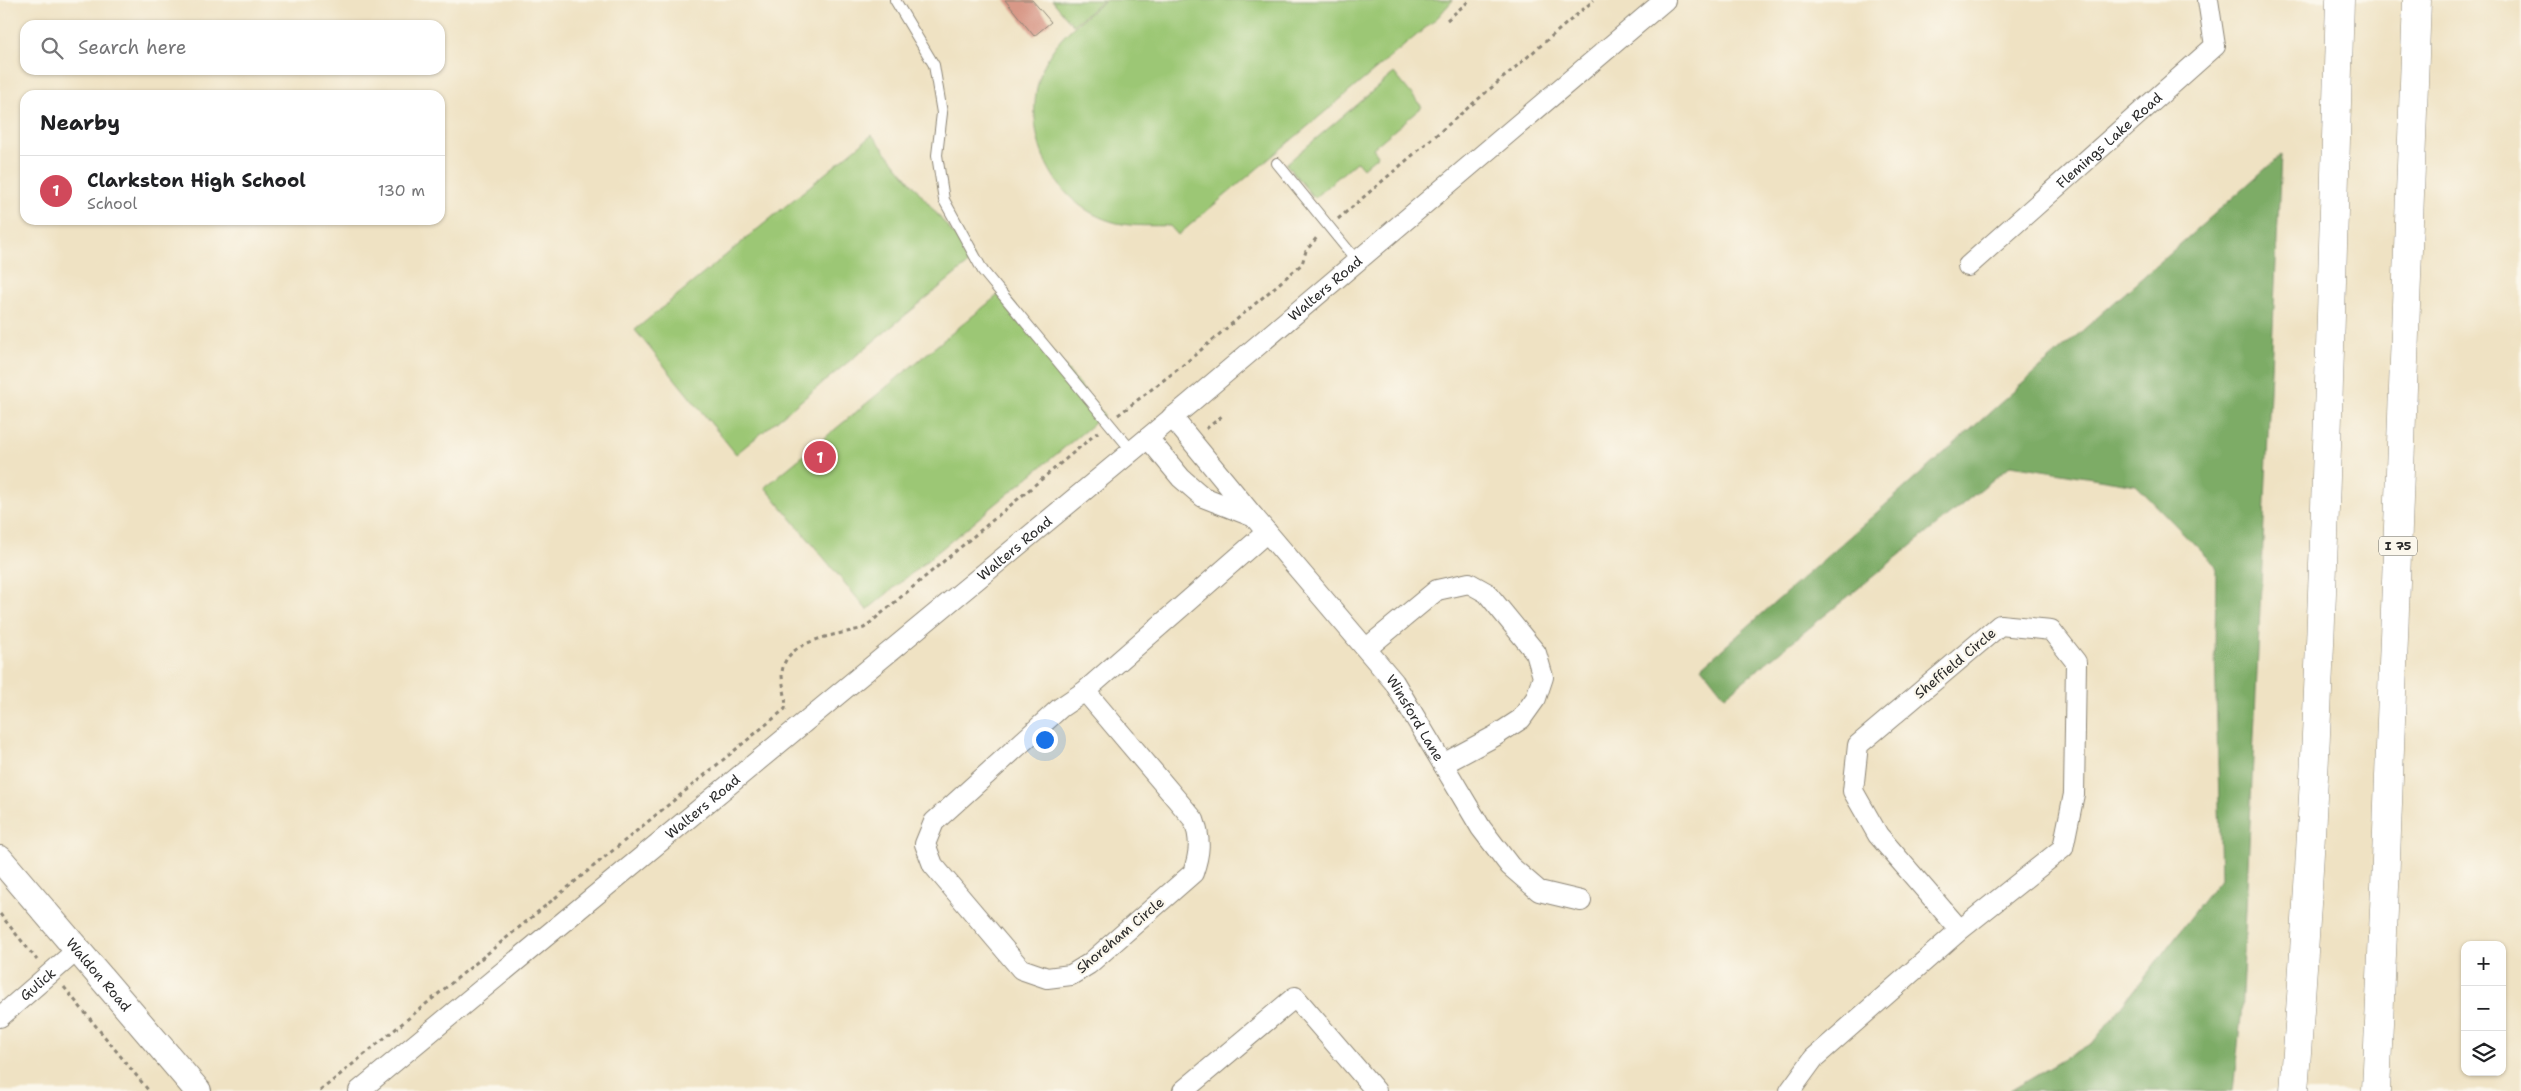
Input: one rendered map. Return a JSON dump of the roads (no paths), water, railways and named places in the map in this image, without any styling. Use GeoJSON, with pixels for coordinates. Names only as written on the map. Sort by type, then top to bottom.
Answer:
{"type":"FeatureCollection","features":[{"type":"Feature","properties":{"kind":"highway"},"geometry":{"type":"LineString","coordinates":[[2294,1091],[2302,992],[2318,681],[2340,0]]}},
{"type":"Feature","properties":{"kind":"highway","name":"I 75"},"geometry":{"type":"LineString","coordinates":[[2376,1091],[2417,0]]}},
{"type":"Feature","properties":{"kind":"highway"},"geometry":{"type":"LineString","coordinates":[[2385,887],[2393,983],[2394,1091]]}},
{"type":"Feature","properties":{"kind":"street","name":"Walters Road"},"geometry":{"type":"LineString","coordinates":[[359,1091],[1148,438],[1665,0]]}},
{"type":"Feature","properties":{"kind":"street","name":"Flemings Lake Road"},"geometry":{"type":"LineString","coordinates":[[1968,266],[2215,46],[2208,0]]}},
{"type":"Feature","properties":{"kind":"street","name":"Winsford Lane"},"geometry":{"type":"LineString","coordinates":[[1172,417],[1394,682],[1481,828],[1510,866],[1539,891],[1582,901]]}},
{"type":"Feature","properties":{"kind":"street","name":"Winsford Lane"},"geometry":{"type":"LineString","coordinates":[[1148,438],[1180,478],[1203,497],[1261,524]]}},
{"type":"Feature","properties":{"kind":"street","name":"Shoreham Circle"},"geometry":{"type":"LineString","coordinates":[[1085,691],[1194,820],[1200,837],[1199,854],[1193,873],[1089,964],[1071,975],[1047,978],[1022,969],[933,865],[925,844],[934,822],[1060,708],[1085,691],[1261,524]]}},
{"type":"Feature","properties":{"kind":"street"},"geometry":{"type":"LineString","coordinates":[[1367,648],[1437,590],[1469,583],[1487,593],[1536,653],[1543,677],[1536,698],[1521,718],[1495,736],[1443,764]]}},
{"type":"Feature","properties":{"kind":"street","name":"Sheffield Circle"},"geometry":{"type":"LineString","coordinates":[[1790,1091],[1814,1058],[1960,930],[2063,848],[2074,794],[2076,662],[2052,630],[2000,624],[1858,745],[1853,790],[1857,798],[1878,835],[1960,930]]}},
{"type":"Feature","properties":{"kind":"street","name":"Waldon Road"},"geometry":{"type":"LineString","coordinates":[[0,859],[76,951],[198,1091]]}},
{"type":"Feature","properties":{"kind":"street","name":"Gulick"},"geometry":{"type":"LineString","coordinates":[[0,1017],[76,951]]}},
{"type":"Feature","properties":{"kind":"street"},"geometry":{"type":"LineString","coordinates":[[1183,1091],[1295,997],[1376,1091]]}},
{"type":"Feature","properties":{"kind":"lane"},"geometry":{"type":"LineString","coordinates":[[895,0],[934,65],[942,113],[937,155],[944,200],[983,271],[1132,451]]}},
{"type":"Feature","properties":{"kind":"lane"},"geometry":{"type":"LineString","coordinates":[[1277,164],[1357,261]]}},
{"type":"Feature","properties":{"kind":"place","name":"Clarkston High School"},"geometry":{"type":"Point","coordinates":[820,457]}}]}
